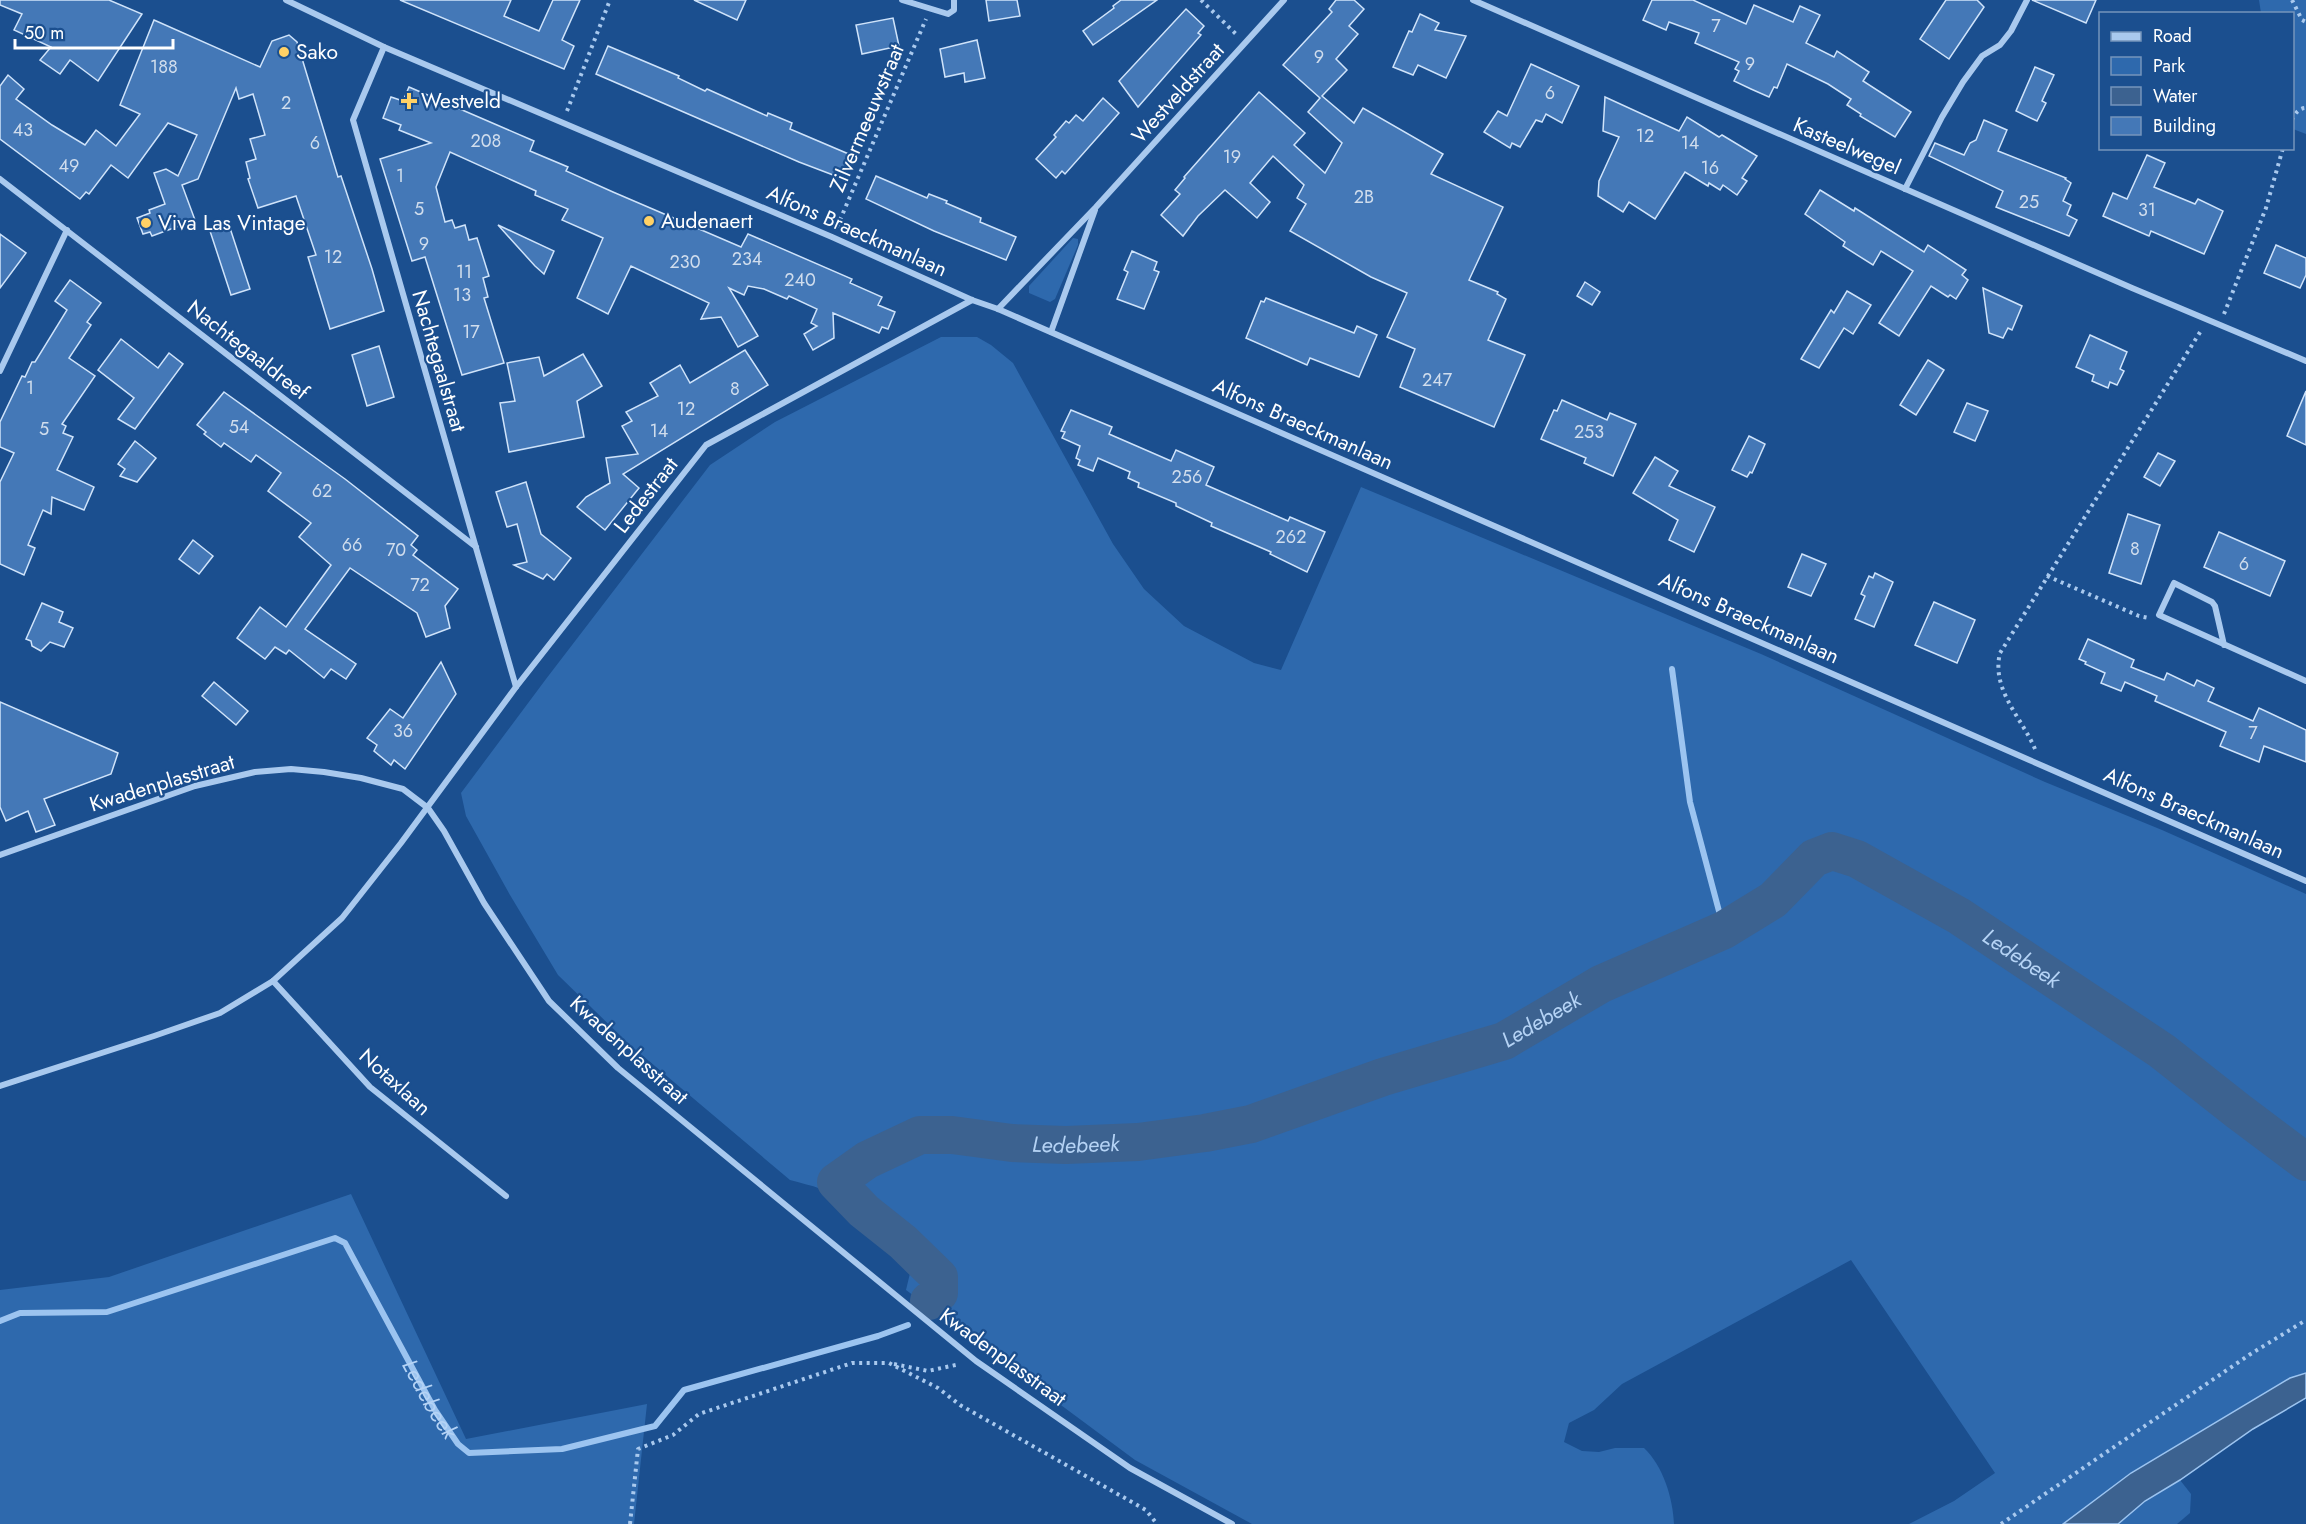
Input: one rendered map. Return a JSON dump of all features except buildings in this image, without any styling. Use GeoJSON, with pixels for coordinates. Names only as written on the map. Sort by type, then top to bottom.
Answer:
{"type":"FeatureCollection","features":[{"type":"Feature","properties":{"kind":"street","name":"Alfons Braeckmanlaan"},"geometry":{"type":"LineString","coordinates":[[286,0],[384,47],[832,237],[972,300],[998,309],[2306,881]]}},
{"type":"Feature","properties":{"kind":"street"},"geometry":{"type":"LineString","coordinates":[[902,0],[948,14],[954,10],[954,0]]}},
{"type":"Feature","properties":{"kind":"street","name":"Westveldstraat"},"geometry":{"type":"LineString","coordinates":[[998,309],[1096,207],[1284,0]]}},
{"type":"Feature","properties":{"kind":"street","name":"Kasteelwegel"},"geometry":{"type":"LineString","coordinates":[[1473,0],[2208,321],[2306,361]]}},
{"type":"Feature","properties":{"kind":"street"},"geometry":{"type":"LineString","coordinates":[[1905,189],[1963,82],[1982,56],[2000,45],[2011,31],[2027,0]]}},
{"type":"Feature","properties":{"kind":"street","name":"Nachtegaalstraat"},"geometry":{"type":"LineString","coordinates":[[384,47],[353,120],[516,687]]}},
{"type":"Feature","properties":{"kind":"street","name":"Nachtegaaldreef"},"geometry":{"type":"LineString","coordinates":[[0,179],[476,547]]}},
{"type":"Feature","properties":{"kind":"street","name":"Westveldstraat"},"geometry":{"type":"LineString","coordinates":[[1051,332],[1096,207]]}},
{"type":"Feature","properties":{"kind":"street"},"geometry":{"type":"LineString","coordinates":[[0,371],[67,230]]}},
{"type":"Feature","properties":{"kind":"street","name":"Ledestraat"},"geometry":{"type":"LineString","coordinates":[[428,808],[516,687],[706,445],[972,300]]}},
{"type":"Feature","properties":{"kind":"street"},"geometry":{"type":"LineString","coordinates":[[2224,645],[2215,606],[2208,599],[2174,583],[2159,615],[2224,645],[2306,681]]}},
{"type":"Feature","properties":{"kind":"street","name":"Kwadenplasstraat"},"geometry":{"type":"LineString","coordinates":[[0,855],[195,786],[255,772],[291,769],[361,778],[403,789],[428,808],[444,831],[484,903],[549,1001],[618,1068],[976,1361],[1130,1468],[1232,1524]]}},
{"type":"Feature","properties":{"kind":"street"},"geometry":{"type":"LineString","coordinates":[[0,1086],[220,1013],[273,981],[342,918],[428,808]]}},
{"type":"Feature","properties":{"kind":"street","name":"Notaxlaan"},"geometry":{"type":"LineString","coordinates":[[273,981],[370,1086],[506,1196]]}},
{"type":"Feature","properties":{"kind":"path"},"geometry":{"type":"LineString","coordinates":[[563,122],[610,0]]}},
{"type":"Feature","properties":{"kind":"path"},"geometry":{"type":"LineString","coordinates":[[1201,0],[1245,42]]}},
{"type":"Feature","properties":{"kind":"path"},"geometry":{"type":"LineString","coordinates":[[2292,0],[2302,20],[2306,22]]}},
{"type":"Feature","properties":{"kind":"path","name":"Zilvermeeuwstraat"},"geometry":{"type":"LineString","coordinates":[[832,237],[930,10]]}},
{"type":"Feature","properties":{"kind":"path"},"geometry":{"type":"LineString","coordinates":[[2220,326],[2266,208],[2282,150]]}},
{"type":"Feature","properties":{"kind":"path"},"geometry":{"type":"LineString","coordinates":[[2042,764],[2033,744],[2007,701],[1997,664],[2000,653],[2208,321]]}},
{"type":"Feature","properties":{"kind":"path"},"geometry":{"type":"LineString","coordinates":[[2047,576],[2144,618],[2159,615]]}},
{"type":"Feature","properties":{"kind":"path"},"geometry":{"type":"LineString","coordinates":[[2001,1524],[2249,1355],[2306,1320]]}},
{"type":"Feature","properties":{"kind":"path"},"geometry":{"type":"LineString","coordinates":[[630,1524],[638,1449],[673,1435],[699,1414],[852,1363],[889,1363],[928,1371],[976,1361]]}},
{"type":"Feature","properties":{"kind":"path"},"geometry":{"type":"LineString","coordinates":[[889,1363],[938,1388],[960,1405],[1146,1510],[1157,1524]]}},
{"type":"Feature","properties":{"kind":"green space"},"geometry":{"type":"Polygon","coordinates":[[[2259,0],[2306,0],[2306,134],[2294,129],[2294,12],[2261,12],[2259,0]]]}},
{"type":"Feature","properties":{"kind":"green space"},"geometry":{"type":"Polygon","coordinates":[[[1073,238],[1078,239],[1078,245],[1055,299],[1050,302],[1029,293],[1029,286],[1073,238]]]}},
{"type":"Feature","properties":{"kind":"green space"},"geometry":{"type":"Polygon","coordinates":[[[941,337],[977,337],[1013,363],[1113,544],[1144,589],[1184,626],[1254,663],[1281,670],[1361,487],[1761,654],[2045,782],[2162,830],[2306,894],[2306,1373],[2290,1378],[2131,1473],[2063,1524],[1909,1524],[1954,1501],[1995,1473],[1851,1260],[1622,1384],[1594,1410],[1569,1423],[1564,1442],[1582,1451],[1599,1452],[1615,1448],[1644,1448],[1657,1464],[1666,1483],[1672,1504],[1674,1524],[1252,1524],[1135,1460],[906,1290],[911,1269],[857,1214],[821,1189],[790,1180],[630,1045],[558,975],[466,816],[461,793],[710,465],[775,422],[941,337]]]}},
{"type":"Feature","properties":{"kind":"green space"},"geometry":{"type":"Polygon","coordinates":[[[351,1194],[466,1439],[647,1404],[634,1524],[0,1524],[0,1290],[109,1277],[351,1194]]]}},
{"type":"Feature","properties":{"kind":"green space"},"geometry":{"type":"Polygon","coordinates":[[[2180,1480],[2191,1494],[2190,1513],[2177,1524],[2118,1524],[2145,1501],[2180,1480]]]}},
{"type":"Feature","properties":{"kind":"water"},"geometry":{"type":"Polygon","coordinates":[[[2306,1373],[2306,1398],[2253,1429],[2180,1480],[2145,1501],[2118,1524],[2063,1524],[2131,1473],[2290,1378],[2306,1373]]]}},
{"type":"Feature","properties":{"kind":"waterway"},"geometry":{"type":"LineString","coordinates":[[1672,669],[1690,802],[1724,930]]}},
{"type":"Feature","properties":{"kind":"waterway","name":"Ledebeek"},"geometry":{"type":"LineString","coordinates":[[929,1301],[939,1293],[939,1277],[903,1242],[864,1211],[836,1182],[867,1160],[920,1135],[952,1135],[1012,1143],[1066,1145],[1138,1142],[1251,1124],[1383,1077],[1504,1041],[1601,984],[1724,930],[1773,900],[1814,858],[1832,851],[1857,859],[1959,916],[2162,1051],[2306,1162]]}},
{"type":"Feature","properties":{"kind":"waterway","name":"Ledebeek"},"geometry":{"type":"LineString","coordinates":[[0,1321],[20,1313],[107,1312],[335,1238],[345,1243],[435,1410],[458,1444],[469,1453],[562,1449],[655,1426],[684,1390],[878,1336],[908,1325]]}},
{"type":"Feature","properties":{"kind":"place","name":"Sako"},"geometry":{"type":"Point","coordinates":[284,52]}},
{"type":"Feature","properties":{"kind":"place","name":"Westveld"},"geometry":{"type":"Point","coordinates":[409,101]}},
{"type":"Feature","properties":{"kind":"place","name":"Audenaert"},"geometry":{"type":"Point","coordinates":[649,221]}},
{"type":"Feature","properties":{"kind":"place","name":"Viva Las Vintage"},"geometry":{"type":"Point","coordinates":[146,223]}}]}
